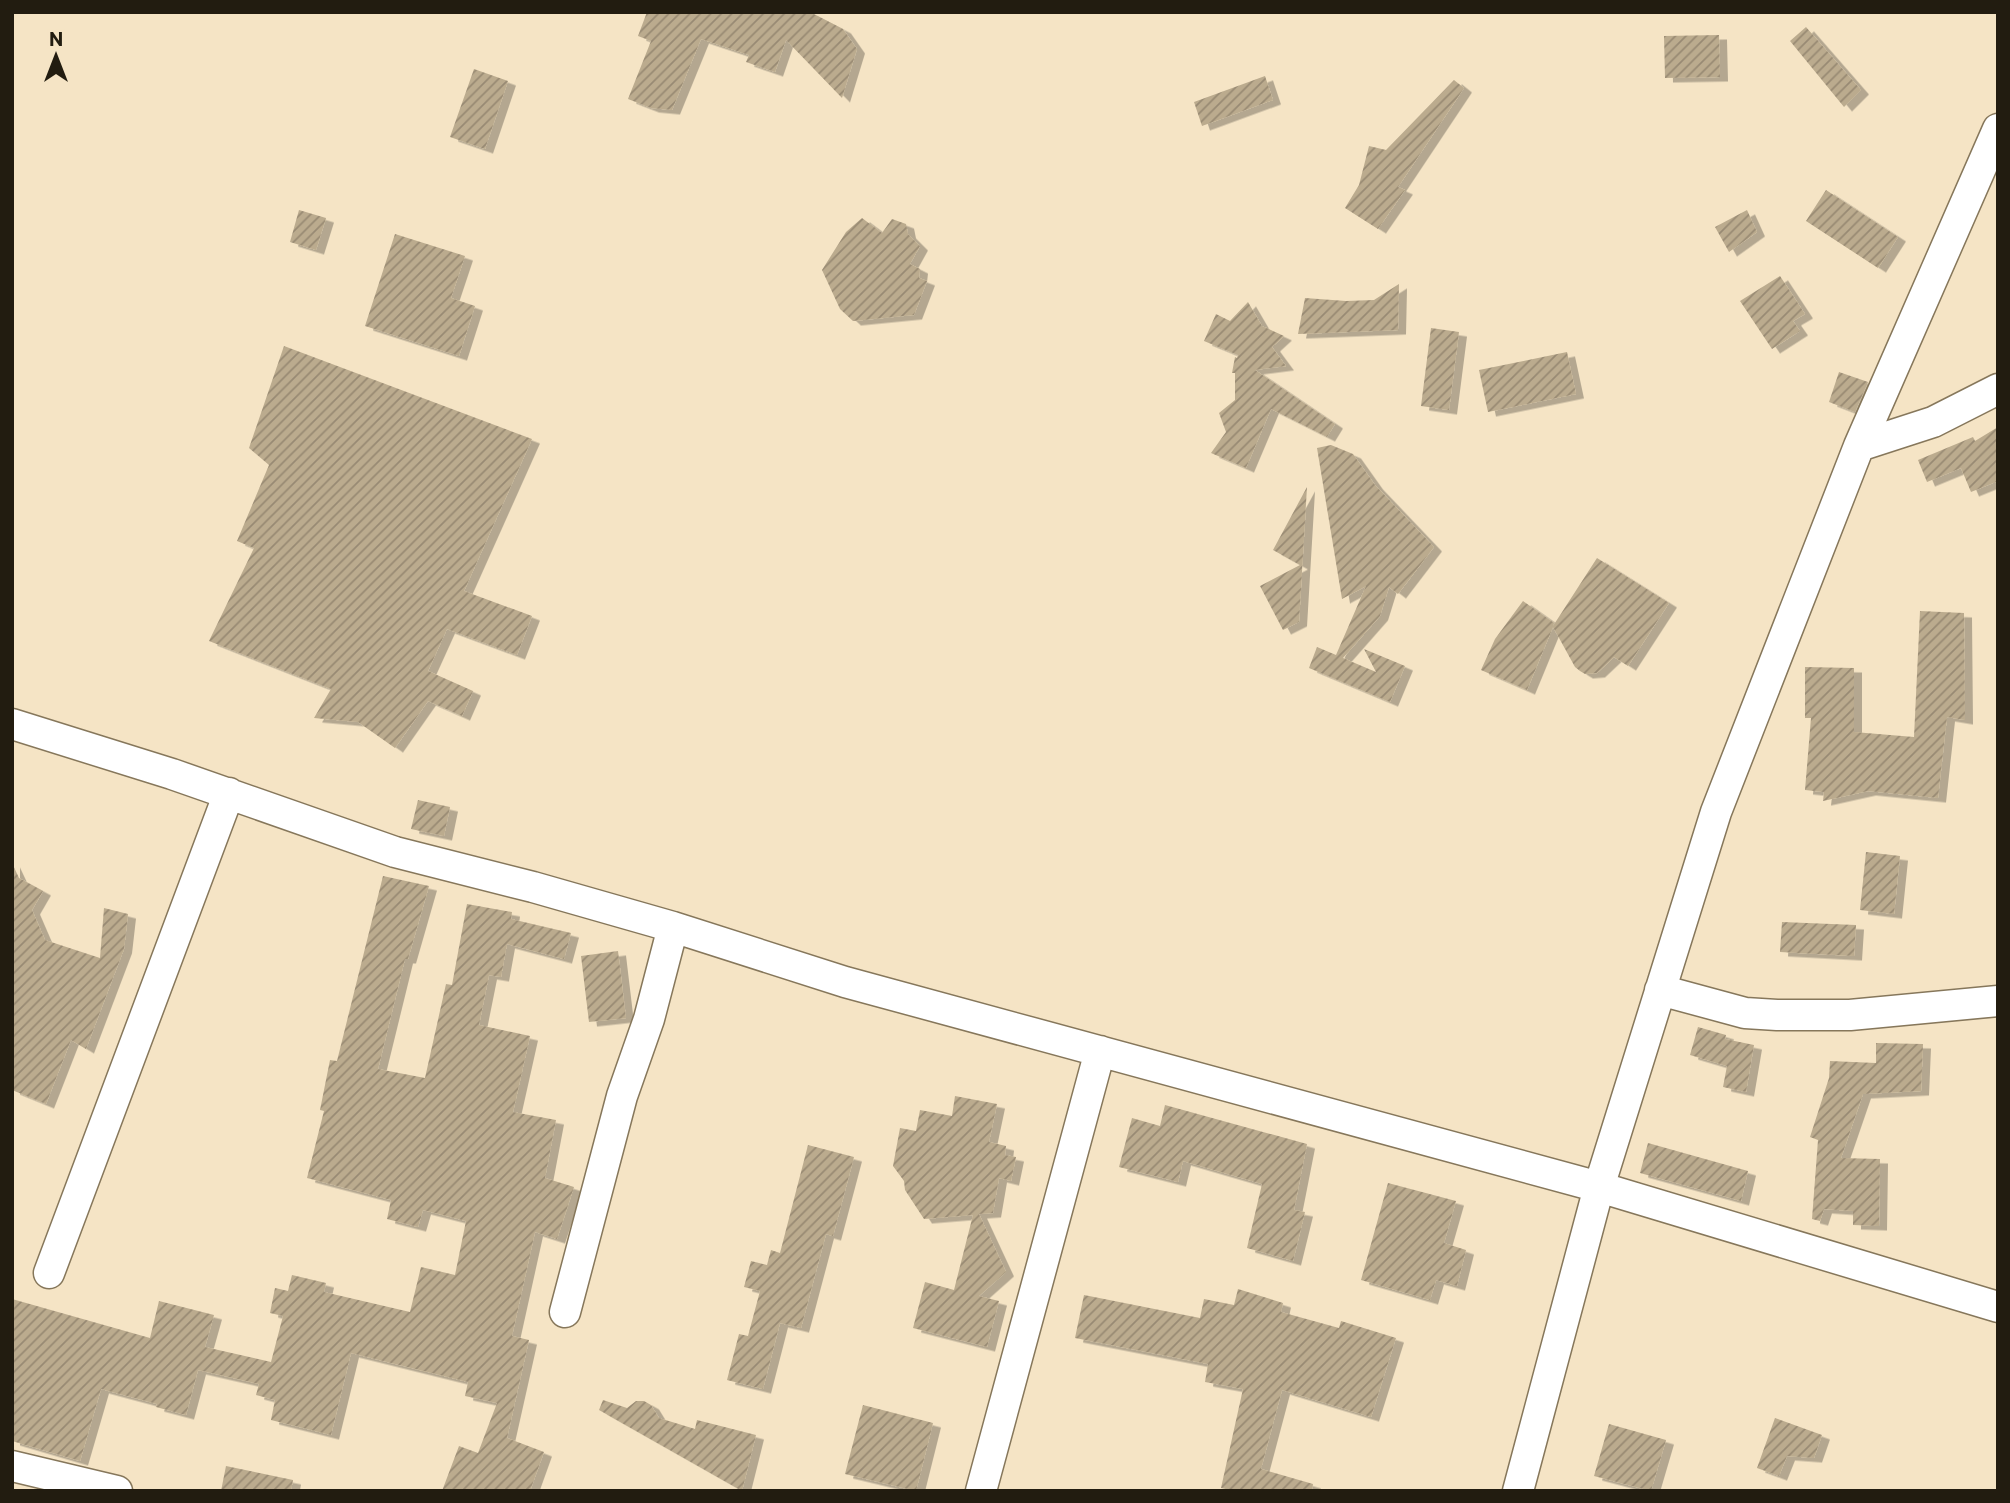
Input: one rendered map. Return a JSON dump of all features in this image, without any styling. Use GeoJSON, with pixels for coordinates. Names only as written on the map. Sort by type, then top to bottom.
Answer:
{"type":"FeatureCollection","features":[{"type":"Feature","properties":{"kind":"street"},"geometry":{"type":"LineString","coordinates":[[1518,1491],[1599,1187],[1716,812],[1859,446],[1998,129]]}},
{"type":"Feature","properties":{"kind":"street"},"geometry":{"type":"LineString","coordinates":[[1859,446],[1933,422],[1998,389]]}},
{"type":"Feature","properties":{"kind":"street"},"geometry":{"type":"LineString","coordinates":[[12,724],[229,793],[395,852],[533,887],[673,927],[845,982],[1599,1187],[1998,1307]]}},
{"type":"Feature","properties":{"kind":"street"},"geometry":{"type":"LineString","coordinates":[[49,1273],[229,793]]}},
{"type":"Feature","properties":{"kind":"street"},"geometry":{"type":"LineString","coordinates":[[565,1312],[622,1096],[649,1019],[673,927]]}},
{"type":"Feature","properties":{"kind":"street"},"geometry":{"type":"LineString","coordinates":[[1660,990],[1745,1013],[1777,1015],[1850,1015],[1998,1001]]}},
{"type":"Feature","properties":{"kind":"street"},"geometry":{"type":"LineString","coordinates":[[981,1491],[1100,1051]]}},
{"type":"Feature","properties":{"kind":"street"},"geometry":{"type":"LineString","coordinates":[[12,1466],[117,1491]]}},
{"type":"Feature","properties":{"kind":"building"},"geometry":{"type":"Polygon","coordinates":[[[647,12],[810,12],[843,29],[857,49],[842,98],[786,40],[775,72],[746,62],[749,55],[701,39],[672,110],[651,108],[628,99],[651,41],[638,36],[647,12]]]}},
{"type":"Feature","properties":{"kind":"building"},"geometry":{"type":"Polygon","coordinates":[[[1806,27],[1861,90],[1844,107],[1790,41],[1806,27]]]}},
{"type":"Feature","properties":{"kind":"building"},"geometry":{"type":"Polygon","coordinates":[[[1719,35],[1720,77],[1665,78],[1664,36],[1719,35]]]}},
{"type":"Feature","properties":{"kind":"building"},"geometry":{"type":"Polygon","coordinates":[[[474,69],[508,81],[485,149],[450,137],[474,69]]]}},
{"type":"Feature","properties":{"kind":"building"},"geometry":{"type":"Polygon","coordinates":[[[1265,76],[1273,100],[1202,126],[1194,102],[1265,76]]]}},
{"type":"Feature","properties":{"kind":"building"},"geometry":{"type":"Polygon","coordinates":[[[1454,80],[1464,88],[1398,187],[1405,190],[1378,229],[1345,208],[1359,185],[1369,146],[1386,150],[1454,80]]]}},
{"type":"Feature","properties":{"kind":"building"},"geometry":{"type":"Polygon","coordinates":[[[1826,190],[1898,237],[1878,268],[1806,221],[1826,190]]]}},
{"type":"Feature","properties":{"kind":"building"},"geometry":{"type":"Polygon","coordinates":[[[299,210],[326,218],[316,250],[290,242],[299,210]]]}},
{"type":"Feature","properties":{"kind":"building"},"geometry":{"type":"Polygon","coordinates":[[[1747,210],[1757,232],[1729,252],[1715,227],[1747,210]]]}},
{"type":"Feature","properties":{"kind":"building"},"geometry":{"type":"Polygon","coordinates":[[[862,218],[882,233],[892,219],[906,224],[908,234],[920,246],[910,264],[920,269],[919,278],[927,281],[914,315],[853,321],[840,309],[822,270],[846,232],[862,218]]]}},
{"type":"Feature","properties":{"kind":"building"},"geometry":{"type":"Polygon","coordinates":[[[395,234],[465,256],[451,298],[475,306],[459,356],[365,326],[395,234]]]}},
{"type":"Feature","properties":{"kind":"building"},"geometry":{"type":"Polygon","coordinates":[[[1780,276],[1805,314],[1793,321],[1800,331],[1772,349],[1740,301],[1780,276]]]}},
{"type":"Feature","properties":{"kind":"building"},"geometry":{"type":"Polygon","coordinates":[[[1399,284],[1398,330],[1298,334],[1305,298],[1374,300],[1399,284]]]}},
{"type":"Feature","properties":{"kind":"building"},"geometry":{"type":"Polygon","coordinates":[[[1248,302],[1262,326],[1284,336],[1272,347],[1286,366],[1255,370],[1335,424],[1327,437],[1271,409],[1246,468],[1211,453],[1226,432],[1219,413],[1235,400],[1235,373],[1232,373],[1235,357],[1238,355],[1204,341],[1216,314],[1230,321],[1248,302]]]}},
{"type":"Feature","properties":{"kind":"building"},"geometry":{"type":"Polygon","coordinates":[[[1431,328],[1459,332],[1449,410],[1421,406],[1431,328]]]}},
{"type":"Feature","properties":{"kind":"building"},"geometry":{"type":"Polygon","coordinates":[[[284,346],[532,439],[464,591],[532,616],[517,655],[447,629],[428,671],[473,691],[462,716],[428,701],[395,748],[358,722],[314,718],[331,689],[209,641],[254,548],[237,541],[269,465],[249,448],[284,346]]]}},
{"type":"Feature","properties":{"kind":"building"},"geometry":{"type":"Polygon","coordinates":[[[1567,352],[1576,394],[1488,412],[1479,370],[1567,352]]]}},
{"type":"Feature","properties":{"kind":"building"},"geometry":{"type":"Polygon","coordinates":[[[1839,372],[1868,382],[1855,412],[1829,402],[1839,372]]]}},
{"type":"Feature","properties":{"kind":"building"},"geometry":{"type":"Polygon","coordinates":[[[1998,427],[1998,481],[1971,492],[1961,468],[1927,482],[1918,460],[1973,437],[1975,441],[1998,427]]]}},
{"type":"Feature","properties":{"kind":"building"},"geometry":{"type":"Polygon","coordinates":[[[1331,445],[1353,454],[1375,485],[1434,547],[1398,594],[1389,587],[1380,616],[1343,658],[1376,672],[1364,649],[1405,666],[1390,702],[1309,668],[1317,647],[1336,655],[1366,586],[1342,599],[1317,448],[1331,445]]]}},
{"type":"Feature","properties":{"kind":"building"},"geometry":{"type":"Polygon","coordinates":[[[1307,487],[1299,622],[1283,630],[1260,586],[1300,565],[1273,550],[1307,487]]]}},
{"type":"Feature","properties":{"kind":"building"},"geometry":{"type":"Polygon","coordinates":[[[1597,558],[1669,603],[1628,666],[1614,657],[1597,673],[1585,674],[1575,667],[1553,627],[1527,690],[1481,670],[1495,639],[1523,601],[1554,623],[1553,626],[1597,558]]]}},
{"type":"Feature","properties":{"kind":"building"},"geometry":{"type":"Polygon","coordinates":[[[1920,611],[1964,613],[1965,720],[1947,717],[1938,798],[1868,791],[1823,801],[1824,792],[1805,790],[1811,718],[1805,718],[1805,667],[1854,668],[1854,732],[1914,737],[1920,611]]]}},
{"type":"Feature","properties":{"kind":"building"},"geometry":{"type":"Polygon","coordinates":[[[418,800],[450,807],[444,836],[411,829],[418,800]]]}},
{"type":"Feature","properties":{"kind":"building"},"geometry":{"type":"Polygon","coordinates":[[[1866,852],[1900,856],[1894,914],[1860,910],[1866,852]]]}},
{"type":"Feature","properties":{"kind":"building"},"geometry":{"type":"Polygon","coordinates":[[[12,863],[19,878],[43,891],[32,910],[45,940],[100,958],[104,908],[128,914],[124,949],[86,1049],[71,1040],[46,1104],[12,1090],[12,863]]]}},
{"type":"Feature","properties":{"kind":"building"},"geometry":{"type":"Polygon","coordinates":[[[383,876],[429,886],[408,959],[405,959],[378,1069],[425,1078],[446,984],[452,985],[467,904],[512,912],[511,919],[571,933],[564,959],[507,944],[501,977],[489,975],[479,1025],[530,1036],[513,1112],[556,1120],[545,1178],[574,1187],[557,1239],[535,1232],[512,1336],[529,1340],[507,1438],[544,1452],[530,1491],[442,1491],[459,1446],[478,1453],[497,1403],[465,1396],[468,1382],[351,1353],[331,1435],[271,1420],[275,1400],[256,1395],[259,1384],[198,1370],[186,1415],[101,1389],[80,1461],[12,1441],[12,1299],[150,1338],[159,1301],[214,1315],[205,1347],[271,1362],[283,1316],[270,1313],[275,1288],[288,1291],[292,1275],[326,1283],[324,1292],[410,1312],[421,1267],[455,1275],[466,1221],[423,1210],[418,1227],[387,1219],[391,1200],[307,1178],[324,1111],[320,1110],[330,1060],[337,1061],[383,876]]]}},
{"type":"Feature","properties":{"kind":"building"},"geometry":{"type":"Polygon","coordinates":[[[1782,922],[1856,925],[1854,956],[1780,952],[1782,922]]]}},
{"type":"Feature","properties":{"kind":"building"},"geometry":{"type":"Polygon","coordinates":[[[618,951],[626,1018],[589,1022],[581,956],[618,951]]]}},
{"type":"Feature","properties":{"kind":"building"},"geometry":{"type":"Polygon","coordinates":[[[1698,1027],[1726,1035],[1725,1039],[1754,1045],[1746,1092],[1723,1087],[1727,1066],[1690,1055],[1698,1027]]]}},
{"type":"Feature","properties":{"kind":"building"},"geometry":{"type":"Polygon","coordinates":[[[1876,1043],[1923,1044],[1921,1091],[1863,1094],[1841,1158],[1880,1159],[1879,1226],[1853,1225],[1853,1211],[1824,1209],[1820,1221],[1812,1219],[1818,1140],[1810,1137],[1829,1078],[1830,1061],[1876,1063],[1876,1043]]]}},
{"type":"Feature","properties":{"kind":"building"},"geometry":{"type":"Polygon","coordinates":[[[955,1096],[997,1104],[989,1142],[1006,1146],[1005,1155],[1016,1157],[1011,1181],[999,1178],[993,1213],[979,1214],[1006,1272],[979,1296],[999,1301],[987,1347],[913,1328],[925,1282],[954,1290],[973,1215],[924,1219],[893,1166],[900,1128],[916,1131],[920,1110],[952,1116],[955,1096]]]}},
{"type":"Feature","properties":{"kind":"building"},"geometry":{"type":"Polygon","coordinates":[[[1165,1105],[1307,1144],[1294,1210],[1305,1212],[1293,1261],[1247,1248],[1262,1184],[1183,1161],[1178,1182],[1119,1167],[1132,1118],[1160,1126],[1165,1105]]]}},
{"type":"Feature","properties":{"kind":"building"},"geometry":{"type":"Polygon","coordinates":[[[1648,1143],[1748,1171],[1741,1201],[1640,1173],[1648,1143]]]}},
{"type":"Feature","properties":{"kind":"building"},"geometry":{"type":"Polygon","coordinates":[[[808,1145],[854,1157],[833,1236],[826,1234],[801,1328],[780,1323],[763,1389],[727,1380],[739,1334],[748,1336],[760,1291],[744,1287],[751,1261],[767,1265],[771,1250],[780,1253],[808,1145]]]}},
{"type":"Feature","properties":{"kind":"building"},"geometry":{"type":"Polygon","coordinates":[[[1388,1183],[1456,1201],[1444,1243],[1466,1250],[1457,1286],[1436,1280],[1430,1300],[1361,1280],[1388,1183]]]}},
{"type":"Feature","properties":{"kind":"building"},"geometry":{"type":"Polygon","coordinates":[[[1238,1289],[1283,1303],[1281,1312],[1339,1328],[1341,1321],[1396,1338],[1371,1417],[1282,1390],[1261,1469],[1313,1484],[1312,1491],[1235,1491],[1221,1488],[1243,1389],[1205,1382],[1208,1364],[1075,1338],[1084,1295],[1200,1318],[1204,1299],[1234,1305],[1238,1289]]]}},
{"type":"Feature","properties":{"kind":"building"},"geometry":{"type":"Polygon","coordinates":[[[603,1400],[627,1408],[636,1401],[644,1401],[651,1405],[659,1418],[695,1429],[697,1420],[756,1435],[742,1491],[599,1410],[603,1400]]]}},
{"type":"Feature","properties":{"kind":"building"},"geometry":{"type":"Polygon","coordinates":[[[863,1405],[933,1423],[916,1491],[845,1474],[863,1405]]]}},
{"type":"Feature","properties":{"kind":"building"},"geometry":{"type":"Polygon","coordinates":[[[1775,1418],[1822,1435],[1814,1458],[1787,1456],[1779,1476],[1757,1468],[1775,1418]]]}},
{"type":"Feature","properties":{"kind":"building"},"geometry":{"type":"Polygon","coordinates":[[[1609,1424],[1666,1440],[1651,1491],[1594,1476],[1609,1424]]]}},
{"type":"Feature","properties":{"kind":"building"},"geometry":{"type":"Polygon","coordinates":[[[226,1466],[293,1480],[291,1491],[221,1491],[226,1466]]]}}]}
